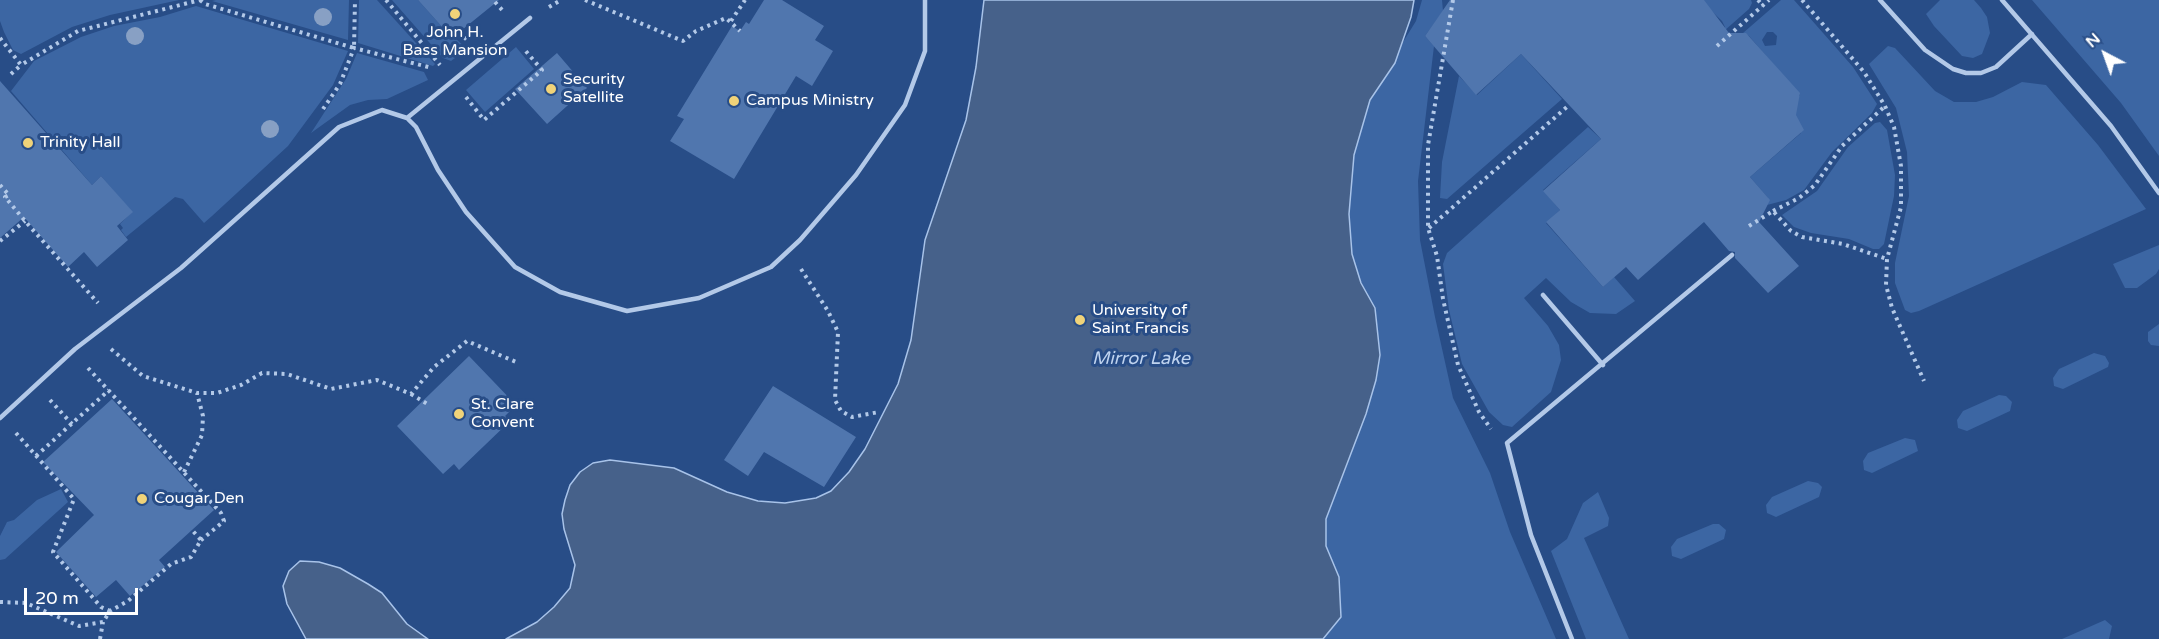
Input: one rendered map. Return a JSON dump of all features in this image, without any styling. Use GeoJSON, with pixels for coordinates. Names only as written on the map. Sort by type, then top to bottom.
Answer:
{"type":"FeatureCollection","features":[{"type":"Feature","properties":{"kind":"lane"},"geometry":{"type":"LineString","coordinates":[[1,417],[74,351],[181,268],[339,127],[382,110],[407,118],[417,127],[438,170],[466,213],[515,267],[560,292],[627,311],[699,298],[771,267],[804,235],[856,176],[905,105],[925,51],[925,0]]}},
{"type":"Feature","properties":{"kind":"lane"},"geometry":{"type":"LineString","coordinates":[[1880,0],[1924,50],[1953,69],[1966,73],[1981,74],[1996,67],[2032,34]]}},
{"type":"Feature","properties":{"kind":"lane"},"geometry":{"type":"LineString","coordinates":[[2002,0],[2111,126],[2159,193]]}},
{"type":"Feature","properties":{"kind":"lane"},"geometry":{"type":"LineString","coordinates":[[407,118],[530,18]]}},
{"type":"Feature","properties":{"kind":"lane"},"geometry":{"type":"LineString","coordinates":[[1572,639],[1531,535],[1507,443],[1732,255]]}},
{"type":"Feature","properties":{"kind":"lane"},"geometry":{"type":"LineString","coordinates":[[1543,295],[1603,365]]}},
{"type":"Feature","properties":{"kind":"path"},"geometry":{"type":"LineString","coordinates":[[11,74],[21,64],[78,31],[200,0],[205,4],[354,48],[444,71],[435,57],[386,0]]}},
{"type":"Feature","properties":{"kind":"path"},"geometry":{"type":"LineString","coordinates":[[320,113],[340,84],[354,48],[355,0]]}},
{"type":"Feature","properties":{"kind":"path"},"geometry":{"type":"LineString","coordinates":[[585,0],[683,41],[714,22],[726,18],[740,31]]}},
{"type":"Feature","properties":{"kind":"path"},"geometry":{"type":"LineString","coordinates":[[731,21],[745,0]]}},
{"type":"Feature","properties":{"kind":"path"},"geometry":{"type":"LineString","coordinates":[[1453,0],[1428,145],[1428,228],[1437,256],[1443,299],[1458,365],[1479,412],[1493,433],[1507,443]]}},
{"type":"Feature","properties":{"kind":"path"},"geometry":{"type":"LineString","coordinates":[[1758,0],[1762,6]]}},
{"type":"Feature","properties":{"kind":"path"},"geometry":{"type":"LineString","coordinates":[[1717,45],[1769,0]]}},
{"type":"Feature","properties":{"kind":"path"},"geometry":{"type":"LineString","coordinates":[[1802,0],[1864,72],[1886,106],[1894,127],[1901,166],[1901,207],[1887,259],[1886,285],[1892,308],[1924,381]]}},
{"type":"Feature","properties":{"kind":"path"},"geometry":{"type":"LineString","coordinates":[[453,80],[484,120],[542,70],[509,33]]}},
{"type":"Feature","properties":{"kind":"path"},"geometry":{"type":"LineString","coordinates":[[0,38],[21,64]]}},
{"type":"Feature","properties":{"kind":"path"},"geometry":{"type":"LineString","coordinates":[[1428,228],[1568,106]]}},
{"type":"Feature","properties":{"kind":"path"},"geometry":{"type":"LineString","coordinates":[[1749,226],[1799,198],[1815,185],[1842,146],[1886,106]]}},
{"type":"Feature","properties":{"kind":"path"},"geometry":{"type":"LineString","coordinates":[[0,185],[9,195],[5,197],[100,306]]}},
{"type":"Feature","properties":{"kind":"path"},"geometry":{"type":"LineString","coordinates":[[1773,211],[1791,231],[1802,237],[1843,244],[1887,259]]}},
{"type":"Feature","properties":{"kind":"path"},"geometry":{"type":"LineString","coordinates":[[0,241],[25,221]]}},
{"type":"Feature","properties":{"kind":"path"},"geometry":{"type":"LineString","coordinates":[[804,235],[797,260],[838,332],[835,400],[842,411],[852,417],[879,412]]}},
{"type":"Feature","properties":{"kind":"path"},"geometry":{"type":"LineString","coordinates":[[95,334],[143,376],[197,393],[217,393],[241,385],[262,373],[287,374],[330,389],[377,380],[411,394],[429,405]]}},
{"type":"Feature","properties":{"kind":"path"},"geometry":{"type":"LineString","coordinates":[[411,394],[434,367],[467,341],[516,362]]}},
{"type":"Feature","properties":{"kind":"path"},"geometry":{"type":"LineString","coordinates":[[74,351],[217,508],[224,521],[200,541],[191,557],[171,564],[128,602],[110,611],[103,622],[100,639]]}},
{"type":"Feature","properties":{"kind":"path"},"geometry":{"type":"LineString","coordinates":[[36,386],[72,424]]}},
{"type":"Feature","properties":{"kind":"path"},"geometry":{"type":"LineString","coordinates":[[36,456],[109,390]]}},
{"type":"Feature","properties":{"kind":"path"},"geometry":{"type":"LineString","coordinates":[[184,472],[202,435],[203,416],[197,393]]}},
{"type":"Feature","properties":{"kind":"path"},"geometry":{"type":"LineString","coordinates":[[1,417],[74,499],[53,552],[101,608],[110,611]]}},
{"type":"Feature","properties":{"kind":"path"},"geometry":{"type":"LineString","coordinates":[[192,530],[200,541]]}},
{"type":"Feature","properties":{"kind":"path"},"geometry":{"type":"LineString","coordinates":[[0,603],[26,603],[79,626],[103,622]]}},
{"type":"Feature","properties":{"kind":"shaded area"},"geometry":{"type":"Polygon","coordinates":[[[0,0],[179,0],[110,15],[72,27],[21,54],[13,50],[4,32],[0,21],[0,0]]]}},
{"type":"Feature","properties":{"kind":"shaded area"},"geometry":{"type":"Polygon","coordinates":[[[349,0],[348,40],[212,1],[349,0]]]}},
{"type":"Feature","properties":{"kind":"shaded area"},"geometry":{"type":"Polygon","coordinates":[[[359,0],[377,0],[435,64],[433,66],[358,43],[359,0]]]}},
{"type":"Feature","properties":{"kind":"shaded area"},"geometry":{"type":"Polygon","coordinates":[[[392,0],[418,0],[452,38],[454,37],[467,49],[451,61],[443,58],[392,0]]]}},
{"type":"Feature","properties":{"kind":"shaded area"},"geometry":{"type":"Polygon","coordinates":[[[1422,0],[1442,0],[1443,11],[1425,36],[1434,46],[1418,181],[1420,240],[1435,317],[1453,398],[1490,473],[1510,532],[1556,639],[1323,639],[1341,617],[1339,577],[1326,546],[1326,519],[1366,414],[1380,355],[1375,308],[1343,276],[1342,132],[1395,63],[1400,47],[1416,21],[1422,0]]]}},
{"type":"Feature","properties":{"kind":"shaded area"},"geometry":{"type":"Polygon","coordinates":[[[1700,0],[1751,0],[1752,3],[1749,9],[1724,31],[1722,21],[1700,0]]]}},
{"type":"Feature","properties":{"kind":"shaded area"},"geometry":{"type":"Polygon","coordinates":[[[1781,0],[1794,0],[1853,67],[1877,104],[1872,113],[1832,152],[1804,190],[1786,200],[1767,205],[1768,198],[1750,177],[1801,133],[1801,125],[1787,109],[1800,95],[1749,36],[1743,33],[1781,0]],[[1767,32],[1762,40],[1765,46],[1776,45],[1777,36],[1773,32],[1767,32]]]}},
{"type":"Feature","properties":{"kind":"shaded area"},"geometry":{"type":"Polygon","coordinates":[[[1940,0],[1974,0],[1981,8],[1987,17],[1990,33],[1982,54],[1973,58],[1962,56],[1934,26],[1926,14],[1940,0]]]}},
{"type":"Feature","properties":{"kind":"shaded area"},"geometry":{"type":"Polygon","coordinates":[[[2032,0],[2159,0],[2159,156],[2121,103],[2032,0]]]}},
{"type":"Feature","properties":{"kind":"shaded area"},"geometry":{"type":"Polygon","coordinates":[[[196,6],[348,51],[333,85],[288,146],[204,223],[183,199],[175,197],[126,237],[120,224],[132,212],[101,176],[92,185],[11,91],[34,61],[81,37],[114,26],[160,17],[196,6]]]}},
{"type":"Feature","properties":{"kind":"shaded area"},"geometry":{"type":"Polygon","coordinates":[[[1888,46],[1895,48],[1935,91],[1954,102],[1976,102],[1993,97],[2022,82],[2046,85],[2098,145],[2146,209],[1919,311],[1911,313],[1905,310],[1895,283],[1895,263],[1909,196],[1907,152],[1896,108],[1869,64],[1888,46]]]}},
{"type":"Feature","properties":{"kind":"shaded area"},"geometry":{"type":"Polygon","coordinates":[[[516,47],[534,69],[485,112],[466,90],[516,47]]]}},
{"type":"Feature","properties":{"kind":"shaded area"},"geometry":{"type":"Polygon","coordinates":[[[357,53],[424,72],[428,80],[387,99],[368,100],[350,105],[311,133],[346,79],[357,53]]]}},
{"type":"Feature","properties":{"kind":"shaded area"},"geometry":{"type":"Polygon","coordinates":[[[1521,54],[1562,99],[1447,199],[1440,198],[1442,162],[1459,76],[1477,95],[1521,54]]]}},
{"type":"Feature","properties":{"kind":"shaded area"},"geometry":{"type":"Polygon","coordinates":[[[1880,122],[1887,130],[1895,175],[1894,196],[1884,244],[1879,249],[1873,249],[1849,239],[1811,233],[1794,227],[1782,215],[1817,191],[1848,147],[1875,123],[1880,122]]]}},
{"type":"Feature","properties":{"kind":"shaded area"},"geometry":{"type":"Polygon","coordinates":[[[1588,127],[1601,139],[1543,190],[1560,210],[1546,223],[1603,287],[1614,277],[1635,301],[1616,314],[1590,313],[1571,302],[1546,278],[1524,298],[1548,326],[1559,345],[1561,360],[1551,392],[1512,427],[1503,425],[1489,412],[1462,364],[1449,310],[1443,264],[1447,253],[1588,127]]]}},
{"type":"Feature","properties":{"kind":"shaded area"},"geometry":{"type":"Polygon","coordinates":[[[2159,245],[2159,269],[2156,274],[2137,288],[2125,288],[2113,264],[2159,245]]]}},
{"type":"Feature","properties":{"kind":"shaded area"},"geometry":{"type":"Polygon","coordinates":[[[2159,324],[2159,346],[2151,345],[2148,341],[2148,332],[2159,324]]]}},
{"type":"Feature","properties":{"kind":"shaded area"},"geometry":{"type":"Polygon","coordinates":[[[2094,353],[2105,356],[2109,363],[2108,367],[2063,389],[2054,386],[2053,378],[2059,369],[2094,353]]]}},
{"type":"Feature","properties":{"kind":"shaded area"},"geometry":{"type":"Polygon","coordinates":[[[1999,395],[2006,396],[2012,402],[2010,411],[1967,431],[1958,428],[1957,420],[1963,411],[1999,395]]]}},
{"type":"Feature","properties":{"kind":"shaded area"},"geometry":{"type":"Polygon","coordinates":[[[1905,438],[1915,440],[1918,451],[1872,473],[1864,470],[1863,461],[1868,453],[1905,438]]]}},
{"type":"Feature","properties":{"kind":"shaded area"},"geometry":{"type":"Polygon","coordinates":[[[1808,481],[1818,483],[1822,487],[1819,497],[1776,517],[1767,513],[1766,505],[1772,497],[1808,481]]]}},
{"type":"Feature","properties":{"kind":"shaded area"},"geometry":{"type":"Polygon","coordinates":[[[61,489],[68,502],[5,559],[0,560],[0,536],[7,522],[14,520],[37,500],[61,489]]]}},
{"type":"Feature","properties":{"kind":"shaded area"},"geometry":{"type":"Polygon","coordinates":[[[1598,492],[1609,518],[1608,526],[1584,538],[1629,639],[1586,639],[1551,551],[1567,539],[1583,503],[1598,492]]]}},
{"type":"Feature","properties":{"kind":"shaded area"},"geometry":{"type":"Polygon","coordinates":[[[1713,524],[1719,524],[1726,530],[1724,539],[1681,559],[1672,556],[1671,547],[1677,539],[1713,524]]]}},
{"type":"Feature","properties":{"kind":"shaded area"},"geometry":{"type":"Polygon","coordinates":[[[2105,620],[2112,626],[2109,639],[2062,639],[2105,620]]]}},
{"type":"Feature","properties":{"kind":"water","name":"Mirror Lake"},"geometry":{"type":"Polygon","coordinates":[[[984,0],[1414,0],[1411,17],[1395,63],[1370,100],[1354,155],[1349,214],[1352,254],[1361,283],[1375,308],[1380,355],[1376,380],[1366,414],[1326,519],[1326,546],[1339,577],[1341,617],[1323,639],[506,639],[537,622],[570,588],[575,565],[562,514],[570,485],[580,472],[593,463],[610,460],[674,468],[727,492],[758,501],[785,503],[816,498],[831,491],[849,472],[865,449],[898,384],[911,340],[925,240],[966,120],[976,67],[984,0]]]}},
{"type":"Feature","properties":{"kind":"water"},"geometry":{"type":"Polygon","coordinates":[[[300,561],[319,562],[340,568],[368,584],[382,593],[407,624],[428,639],[306,639],[287,604],[283,586],[289,571],[300,561]]]}},
{"type":"Feature","properties":{"kind":"building","name":"John H. Bass Mansion"},"geometry":{"type":"Polygon","coordinates":[[[418,0],[499,0],[452,38],[418,0]]]}},
{"type":"Feature","properties":{"kind":"building","name":"Campus Ministry"},"geometry":{"type":"Polygon","coordinates":[[[764,0],[782,0],[824,26],[815,40],[833,51],[812,86],[796,76],[734,179],[670,141],[684,119],[677,116],[732,26],[740,31],[746,22],[749,24],[764,0]]]}},
{"type":"Feature","properties":{"kind":"building"},"geometry":{"type":"Polygon","coordinates":[[[1450,0],[1704,0],[1729,33],[1746,33],[1800,93],[1796,115],[1804,130],[1750,177],[1770,200],[1759,222],[1799,266],[1768,293],[1735,258],[1735,252],[1729,251],[1704,222],[1638,280],[1626,267],[1603,287],[1546,222],[1560,210],[1543,191],[1601,139],[1521,54],[1476,95],[1425,36],[1450,0]]]}},
{"type":"Feature","properties":{"kind":"building","name":"Security Satellite"},"geometry":{"type":"Polygon","coordinates":[[[557,53],[587,88],[547,124],[515,89],[557,53]]]}},
{"type":"Feature","properties":{"kind":"building","name":"Trinity Hall"},"geometry":{"type":"Polygon","coordinates":[[[0,81],[92,185],[101,176],[133,212],[117,226],[128,240],[97,267],[84,252],[68,267],[24,217],[0,238],[0,81]]]}},
{"type":"Feature","properties":{"kind":"building","name":"St. Clare Convent"},"geometry":{"type":"Polygon","coordinates":[[[469,356],[516,405],[505,416],[510,421],[459,470],[454,464],[443,474],[397,426],[469,356]]]}},
{"type":"Feature","properties":{"kind":"building"},"geometry":{"type":"Polygon","coordinates":[[[773,386],[856,437],[824,487],[764,452],[748,476],[724,460],[773,386]]]}},
{"type":"Feature","properties":{"kind":"building","name":"Cougar Den"},"geometry":{"type":"Polygon","coordinates":[[[112,399],[214,510],[159,560],[165,567],[130,596],[116,580],[96,597],[56,552],[94,515],[43,462],[112,399]]]}},
{"type":"Feature","properties":{"kind":"place","name":"John H. Bass Mansion"},"geometry":{"type":"Point","coordinates":[455,14]}},
{"type":"Feature","properties":{"kind":"place","name":"Security Satellite"},"geometry":{"type":"Point","coordinates":[551,89]}},
{"type":"Feature","properties":{"kind":"place","name":"Campus Ministry"},"geometry":{"type":"Point","coordinates":[734,101]}},
{"type":"Feature","properties":{"kind":"place","name":"Trinity Hall"},"geometry":{"type":"Point","coordinates":[28,143]}},
{"type":"Feature","properties":{"kind":"place","name":"University of Saint Francis"},"geometry":{"type":"Point","coordinates":[1080,320]}},
{"type":"Feature","properties":{"kind":"place","name":"St. Clare Convent"},"geometry":{"type":"Point","coordinates":[459,414]}},
{"type":"Feature","properties":{"kind":"place","name":"Cougar Den"},"geometry":{"type":"Point","coordinates":[142,499]}}]}
